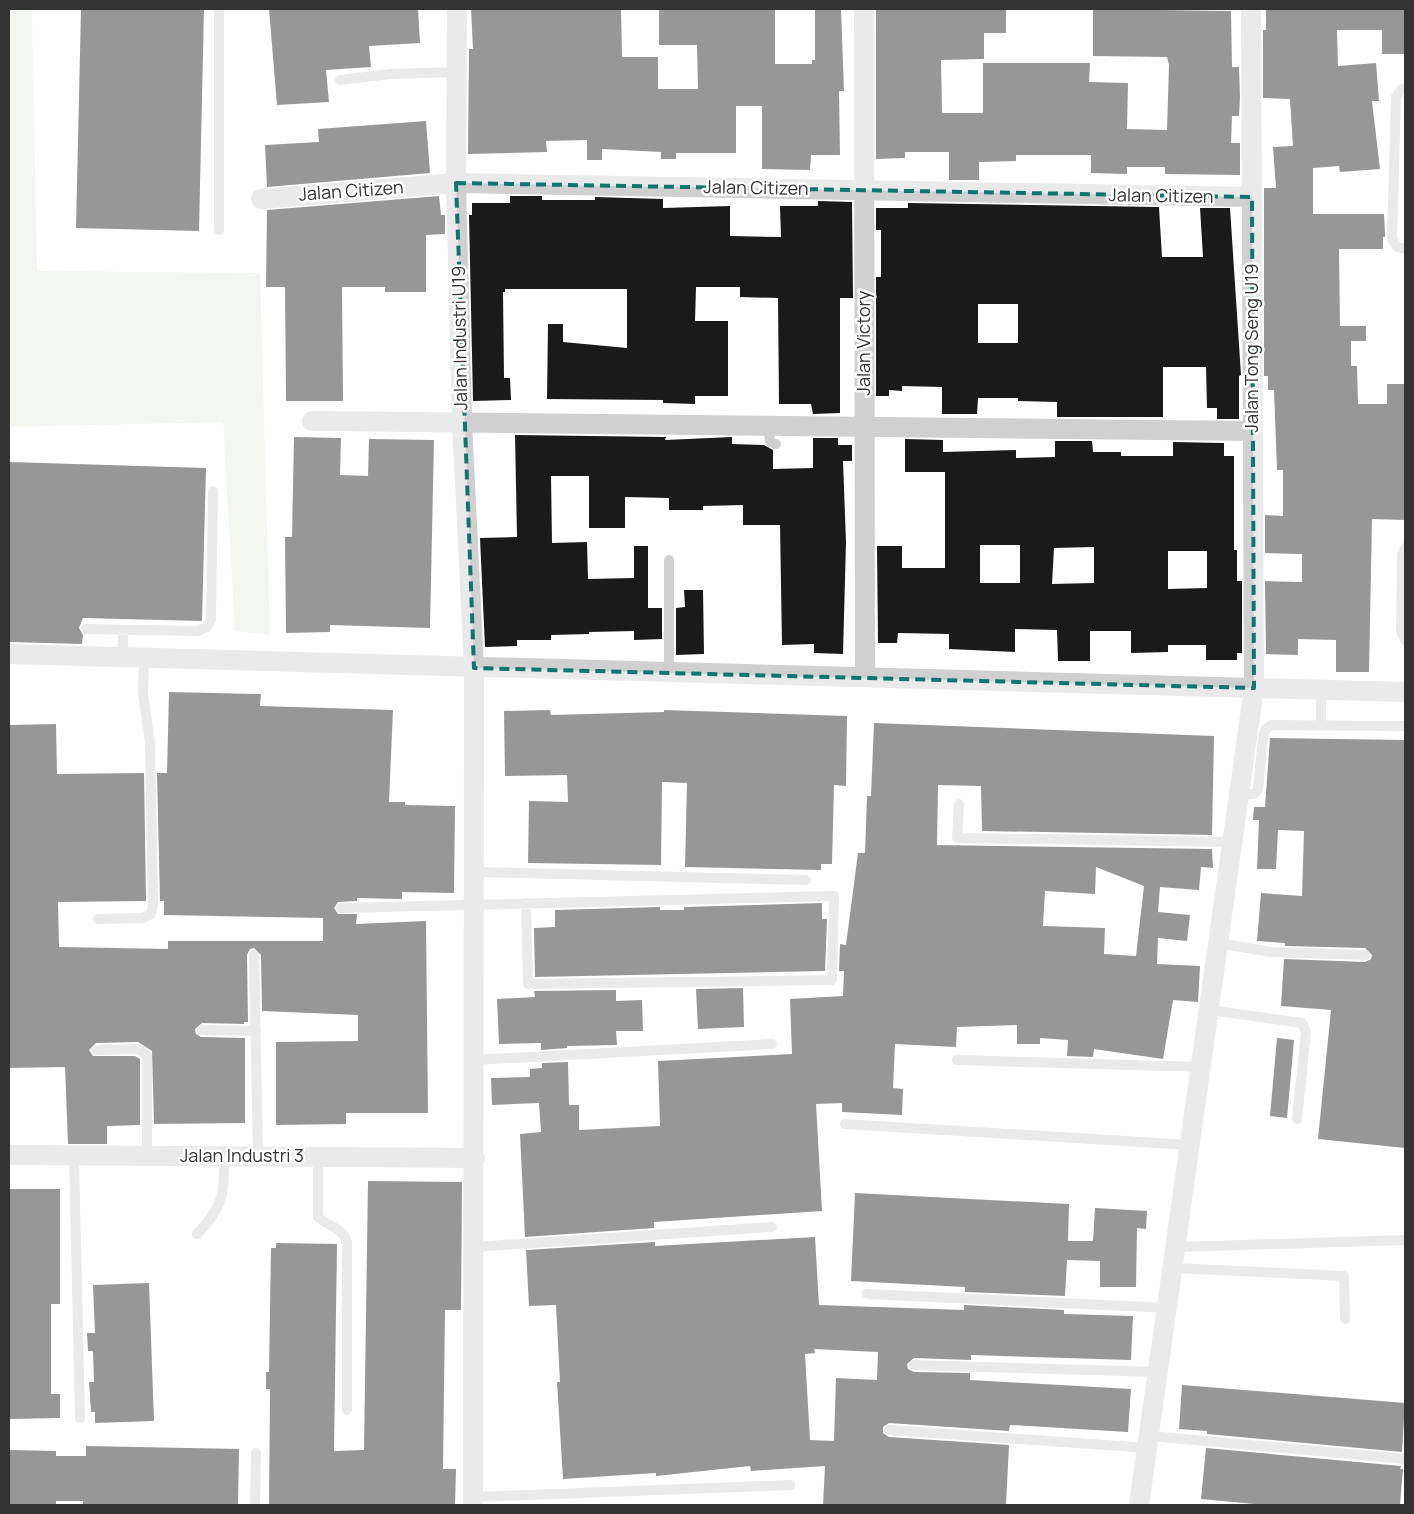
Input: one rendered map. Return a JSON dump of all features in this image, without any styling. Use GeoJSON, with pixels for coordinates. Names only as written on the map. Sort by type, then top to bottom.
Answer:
{"type":"FeatureCollection","features":[{"type":"Feature","properties":{"kind":"street","name":"Jalan Industri U19"},"geometry":{"type":"LineString","coordinates":[[457,9],[456,183],[462,422],[474,668],[473,1501]]}},
{"type":"Feature","properties":{"kind":"street","name":"Jalan Victory"},"geometry":{"type":"LineString","coordinates":[[864,9],[865,677]]}},
{"type":"Feature","properties":{"kind":"street","name":"Jalan Tong Seng U19"},"geometry":{"type":"LineString","coordinates":[[1139,1505],[1160,1372],[1254,688],[1251,9]]}},
{"type":"Feature","properties":{"kind":"street","name":"Jalan Citizen"},"geometry":{"type":"LineString","coordinates":[[261,198],[456,183],[1252,197]]}},
{"type":"Feature","properties":{"kind":"street"},"geometry":{"type":"LineString","coordinates":[[312,421],[462,422],[772,435],[865,427],[1253,431]]}},
{"type":"Feature","properties":{"kind":"street"},"geometry":{"type":"LineString","coordinates":[[9,654],[1405,692]]}},
{"type":"Feature","properties":{"kind":"street","name":"Jalan Industri 3"},"geometry":{"type":"LineString","coordinates":[[9,1155],[474,1158]]}},
{"type":"Feature","properties":{"kind":"lane"},"geometry":{"type":"LineString","coordinates":[[219,9],[219,230]]}},
{"type":"Feature","properties":{"kind":"lane"},"geometry":{"type":"LineString","coordinates":[[340,80],[397,74],[457,72]]}},
{"type":"Feature","properties":{"kind":"lane"},"geometry":{"type":"LineString","coordinates":[[1405,88],[1401,89],[1396,98],[1392,239],[1397,247],[1405,248]]}},
{"type":"Feature","properties":{"kind":"lane"},"geometry":{"type":"LineString","coordinates":[[86,629],[198,631],[207,628],[210,624],[213,491]]}},
{"type":"Feature","properties":{"kind":"lane"},"geometry":{"type":"LineString","coordinates":[[1405,548],[1402,555],[1401,631],[1405,640]]}},
{"type":"Feature","properties":{"kind":"lane"},"geometry":{"type":"LineString","coordinates":[[669,560],[669,672]]}},
{"type":"Feature","properties":{"kind":"lane"},"geometry":{"type":"LineString","coordinates":[[123,630],[123,657]]}},
{"type":"Feature","properties":{"kind":"lane"},"geometry":{"type":"LineString","coordinates":[[98,919],[143,918],[151,914],[154,905],[150,743],[143,693],[144,658]]}},
{"type":"Feature","properties":{"kind":"lane"},"geometry":{"type":"LineString","coordinates":[[1321,724],[1322,690]]}},
{"type":"Feature","properties":{"kind":"lane"},"geometry":{"type":"LineString","coordinates":[[1240,794],[1254,794],[1258,790],[1263,737],[1265,730],[1271,725],[1405,726]]}},
{"type":"Feature","properties":{"kind":"lane"},"geometry":{"type":"LineString","coordinates":[[959,804],[957,838],[1233,842]]}},
{"type":"Feature","properties":{"kind":"lane"},"geometry":{"type":"LineString","coordinates":[[474,872],[806,880]]}},
{"type":"Feature","properties":{"kind":"lane"},"geometry":{"type":"LineString","coordinates":[[341,908],[474,904],[834,896],[832,980],[528,984],[526,903]]}},
{"type":"Feature","properties":{"kind":"lane"},"geometry":{"type":"LineString","coordinates":[[1219,943],[1270,952],[1365,955]]}},
{"type":"Feature","properties":{"kind":"lane"},"geometry":{"type":"LineString","coordinates":[[254,955],[258,1156]]}},
{"type":"Feature","properties":{"kind":"lane"},"geometry":{"type":"LineString","coordinates":[[1210,1010],[1297,1021],[1305,1027],[1297,1119]]}},
{"type":"Feature","properties":{"kind":"lane"},"geometry":{"type":"LineString","coordinates":[[202,1030],[256,1031]]}},
{"type":"Feature","properties":{"kind":"lane"},"geometry":{"type":"LineString","coordinates":[[474,1060],[772,1044]]}},
{"type":"Feature","properties":{"kind":"lane"},"geometry":{"type":"LineString","coordinates":[[96,1050],[136,1049],[142,1051],[147,1056],[147,1156]]}},
{"type":"Feature","properties":{"kind":"lane"},"geometry":{"type":"LineString","coordinates":[[957,1060],[1202,1067]]}},
{"type":"Feature","properties":{"kind":"lane"},"geometry":{"type":"LineString","coordinates":[[845,1124],[1191,1145]]}},
{"type":"Feature","properties":{"kind":"lane"},"geometry":{"type":"LineString","coordinates":[[74,1156],[80,1418]]}},
{"type":"Feature","properties":{"kind":"lane"},"geometry":{"type":"LineString","coordinates":[[197,1234],[218,1208],[224,1191],[224,1156]]}},
{"type":"Feature","properties":{"kind":"lane"},"geometry":{"type":"LineString","coordinates":[[318,1157],[318,1217],[326,1224],[342,1232],[346,1236],[347,1243],[347,1410]]}},
{"type":"Feature","properties":{"kind":"lane"},"geometry":{"type":"LineString","coordinates":[[474,1246],[772,1227]]}},
{"type":"Feature","properties":{"kind":"lane"},"geometry":{"type":"LineString","coordinates":[[1177,1247],[1405,1240]]}},
{"type":"Feature","properties":{"kind":"lane"},"geometry":{"type":"LineString","coordinates":[[1174,1268],[1344,1276],[1346,1319]]}},
{"type":"Feature","properties":{"kind":"lane"},"geometry":{"type":"LineString","coordinates":[[866,1294],[1168,1308]]}},
{"type":"Feature","properties":{"kind":"lane"},"geometry":{"type":"LineString","coordinates":[[914,1365],[1160,1372]]}},
{"type":"Feature","properties":{"kind":"lane"},"geometry":{"type":"LineString","coordinates":[[889,1430],[1149,1442],[1405,1459]]}},
{"type":"Feature","properties":{"kind":"lane"},"geometry":{"type":"LineString","coordinates":[[255,1505],[256,1453]]}},
{"type":"Feature","properties":{"kind":"lane"},"geometry":{"type":"LineString","coordinates":[[473,1501],[790,1485]]}},
{"type":"Feature","properties":{"kind":"highlighted area"},"geometry":{"type":"Polygon","coordinates":[[[456,183],[1252,197],[1254,688],[474,668],[456,183]]]}},
{"type":"Feature","properties":{"kind":"shaded area"},"geometry":{"type":"Polygon","coordinates":[[[9,9],[32,9],[37,271],[260,273],[270,635],[235,631],[223,422],[9,427],[9,9]]]}},
{"type":"Feature","properties":{"kind":"building"},"geometry":{"type":"Polygon","coordinates":[[[81,9],[204,9],[199,231],[76,228],[81,9]]]}},
{"type":"Feature","properties":{"kind":"building"},"geometry":{"type":"Polygon","coordinates":[[[269,9],[418,9],[420,43],[369,46],[371,67],[326,70],[329,102],[277,105],[269,9]]]}},
{"type":"Feature","properties":{"kind":"building"},"geometry":{"type":"Polygon","coordinates":[[[471,9],[621,9],[622,57],[658,57],[658,89],[698,89],[697,45],[659,45],[659,9],[775,9],[775,64],[812,64],[812,60],[815,60],[815,9],[841,9],[844,91],[839,91],[840,155],[811,155],[810,170],[762,169],[762,106],[736,106],[736,153],[676,153],[676,159],[661,159],[661,152],[602,149],[602,160],[587,160],[587,140],[546,141],[547,152],[468,154],[469,49],[473,49],[471,9]]]}},
{"type":"Feature","properties":{"kind":"building"},"geometry":{"type":"Polygon","coordinates":[[[876,9],[1006,9],[1006,33],[984,33],[984,59],[941,60],[942,113],[983,113],[983,63],[1090,63],[1089,82],[1128,83],[1127,129],[1167,130],[1169,65],[1167,57],[1093,56],[1093,9],[1231,11],[1232,67],[1239,67],[1240,97],[1239,116],[1232,116],[1231,143],[1240,143],[1240,175],[1165,174],[1165,167],[1127,167],[1127,174],[1091,173],[1091,155],[1016,155],[1016,161],[979,162],[979,180],[949,180],[949,152],[905,152],[905,158],[876,159],[876,9]]]}},
{"type":"Feature","properties":{"kind":"building"},"geometry":{"type":"Polygon","coordinates":[[[1266,9],[1405,9],[1405,54],[1382,54],[1382,30],[1337,30],[1338,66],[1376,63],[1379,101],[1372,101],[1380,169],[1340,172],[1339,166],[1313,168],[1313,214],[1384,214],[1385,237],[1383,237],[1383,249],[1339,249],[1340,326],[1366,326],[1366,341],[1351,341],[1351,366],[1357,366],[1358,404],[1387,404],[1387,384],[1405,384],[1405,520],[1372,519],[1369,672],[1336,672],[1336,640],[1298,639],[1298,655],[1266,654],[1265,581],[1302,582],[1302,554],[1265,553],[1265,515],[1283,516],[1283,470],[1277,470],[1274,390],[1268,390],[1268,376],[1264,376],[1264,188],[1276,188],[1273,147],[1293,146],[1290,99],[1263,98],[1263,30],[1266,30],[1266,9]]]}},
{"type":"Feature","properties":{"kind":"building"},"geometry":{"type":"Polygon","coordinates":[[[426,121],[430,173],[267,187],[265,145],[319,142],[318,129],[426,121]]]}},
{"type":"Feature","properties":{"kind":"building"},"geometry":{"type":"Polygon","coordinates":[[[439,196],[441,215],[445,215],[445,234],[426,235],[426,292],[385,292],[385,287],[342,287],[343,401],[286,401],[285,287],[266,287],[267,210],[439,196]]]}},
{"type":"Feature","properties":{"kind":"building"},"geometry":{"type":"Polygon","coordinates":[[[510,196],[542,196],[542,200],[595,200],[595,197],[663,199],[663,208],[730,206],[730,236],[781,237],[780,206],[818,206],[818,201],[852,202],[853,298],[840,298],[840,413],[813,414],[811,404],[779,404],[778,298],[740,297],[740,287],[696,287],[695,321],[728,321],[728,396],[695,396],[695,404],[663,403],[663,400],[547,399],[548,324],[563,324],[563,342],[627,348],[627,289],[505,289],[505,292],[503,292],[504,378],[510,378],[511,400],[473,401],[469,215],[472,215],[472,203],[510,203],[510,196]]]}},
{"type":"Feature","properties":{"kind":"building"},"geometry":{"type":"Polygon","coordinates":[[[908,203],[1159,207],[1162,257],[1203,257],[1200,208],[1230,208],[1241,375],[1239,376],[1239,419],[1217,419],[1217,408],[1207,408],[1206,367],[1163,367],[1163,417],[1057,417],[1057,402],[1018,401],[1018,398],[978,398],[977,414],[942,414],[942,387],[902,386],[902,391],[889,390],[889,396],[876,396],[876,277],[881,277],[881,230],[876,230],[876,208],[908,208],[908,203]],[[978,304],[978,343],[1018,343],[1018,304],[978,304]]]}},
{"type":"Feature","properties":{"kind":"building"},"geometry":{"type":"Polygon","coordinates":[[[515,435],[666,437],[665,440],[732,437],[732,444],[764,445],[773,450],[773,469],[813,468],[813,438],[838,438],[838,445],[852,445],[852,461],[843,461],[846,542],[843,654],[814,653],[814,644],[782,645],[780,525],[743,525],[743,505],[703,506],[703,510],[669,510],[669,498],[625,497],[625,528],[589,528],[589,476],[551,476],[552,543],[587,542],[588,579],[634,578],[634,546],[648,546],[648,608],[662,608],[662,639],[634,640],[634,631],[589,632],[589,634],[551,635],[551,640],[517,640],[517,646],[485,647],[480,538],[517,537],[515,435]]]}},
{"type":"Feature","properties":{"kind":"building"},"geometry":{"type":"Polygon","coordinates":[[[294,437],[341,438],[340,475],[368,476],[369,439],[434,440],[430,628],[330,625],[330,632],[286,633],[285,537],[292,537],[294,437]]]}},
{"type":"Feature","properties":{"kind":"building"},"geometry":{"type":"Polygon","coordinates":[[[905,439],[943,440],[943,452],[1016,450],[1016,458],[1055,457],[1055,441],[1092,441],[1093,452],[1121,452],[1121,456],[1173,456],[1173,442],[1224,443],[1224,456],[1234,456],[1234,550],[1237,550],[1237,581],[1242,581],[1242,653],[1237,653],[1237,660],[1206,660],[1206,645],[1168,645],[1168,652],[1131,653],[1131,631],[1090,631],[1090,661],[1058,661],[1057,630],[1015,629],[1015,652],[949,649],[949,634],[898,633],[897,643],[878,643],[877,546],[902,546],[902,568],[945,568],[945,472],[905,472],[905,439]],[[980,545],[980,583],[1020,583],[1020,545],[980,545]],[[1094,547],[1054,548],[1052,584],[1094,583],[1094,547]],[[1168,551],[1168,589],[1207,588],[1207,551],[1168,551]]]}},
{"type":"Feature","properties":{"kind":"building"},"geometry":{"type":"Polygon","coordinates":[[[9,462],[206,468],[202,621],[83,618],[79,628],[83,635],[82,644],[9,642],[9,462]]]}},
{"type":"Feature","properties":{"kind":"building"},"geometry":{"type":"Polygon","coordinates":[[[684,590],[703,590],[704,654],[676,655],[676,608],[685,607],[684,590]]]}},
{"type":"Feature","properties":{"kind":"building"},"geometry":{"type":"Polygon","coordinates":[[[169,692],[261,694],[260,706],[393,710],[389,802],[405,802],[405,805],[455,806],[454,893],[402,892],[402,899],[357,898],[357,901],[338,902],[334,908],[338,914],[357,914],[356,924],[426,921],[428,1113],[346,1113],[346,1124],[276,1125],[276,1042],[358,1041],[358,1015],[262,1011],[261,955],[254,948],[250,949],[247,955],[248,1022],[244,1022],[244,1024],[202,1023],[195,1029],[196,1034],[201,1037],[245,1038],[245,1123],[154,1124],[152,1051],[138,1042],[96,1043],[89,1050],[93,1056],[135,1056],[140,1059],[140,1125],[107,1126],[107,1144],[68,1144],[65,1067],[9,1068],[9,725],[56,724],[57,774],[144,773],[146,901],[58,902],[59,947],[168,949],[168,941],[323,941],[323,918],[164,915],[164,901],[160,901],[157,773],[167,773],[169,692]]]}},
{"type":"Feature","properties":{"kind":"building"},"geometry":{"type":"Polygon","coordinates":[[[550,710],[551,715],[664,712],[664,710],[847,716],[846,786],[834,785],[832,864],[821,864],[821,870],[685,867],[687,783],[662,782],[661,865],[528,863],[529,801],[568,802],[567,775],[505,776],[504,711],[550,710]]]}},
{"type":"Feature","properties":{"kind":"building"},"geometry":{"type":"Polygon","coordinates":[[[874,723],[1214,736],[1212,835],[982,831],[981,786],[938,785],[937,845],[1212,849],[1213,868],[1201,867],[1199,890],[1160,887],[1158,912],[1190,915],[1187,941],[1158,938],[1157,964],[1200,966],[1198,1002],[1173,1000],[1163,1059],[1094,1049],[1093,1057],[1067,1056],[1068,1040],[1040,1038],[1040,1044],[1017,1044],[1017,1025],[957,1027],[956,1047],[895,1044],[893,1088],[903,1089],[902,1115],[842,1112],[842,1103],[816,1104],[822,1211],[654,1222],[654,1228],[525,1237],[520,1134],[541,1132],[539,1103],[492,1105],[491,1078],[530,1077],[530,1069],[542,1068],[542,1063],[568,1062],[569,1105],[579,1105],[579,1130],[660,1126],[658,1061],[792,1054],[790,999],[843,996],[844,971],[839,971],[840,944],[846,945],[858,853],[865,853],[867,796],[871,796],[874,723]],[[1096,867],[1095,894],[1045,891],[1043,926],[1105,928],[1104,954],[1136,956],[1144,886],[1096,867]]]}},
{"type":"Feature","properties":{"kind":"building"},"geometry":{"type":"Polygon","coordinates":[[[1270,738],[1405,740],[1405,1148],[1318,1139],[1331,1010],[1281,1006],[1284,959],[1365,962],[1371,959],[1372,955],[1365,948],[1285,946],[1285,943],[1257,941],[1261,893],[1302,896],[1304,831],[1278,830],[1276,869],[1257,869],[1259,820],[1253,820],[1254,807],[1265,807],[1270,738]]]}},
{"type":"Feature","properties":{"kind":"building"},"geometry":{"type":"Polygon","coordinates":[[[822,903],[822,919],[827,919],[825,971],[535,977],[534,928],[555,927],[555,910],[660,907],[660,910],[684,910],[684,907],[822,903]]]}},
{"type":"Feature","properties":{"kind":"building"},"geometry":{"type":"Polygon","coordinates":[[[743,988],[744,1027],[698,1029],[696,989],[743,988]]]}},
{"type":"Feature","properties":{"kind":"building"},"geometry":{"type":"Polygon","coordinates":[[[616,990],[616,1001],[642,1000],[643,1031],[616,1031],[617,1045],[567,1046],[567,1048],[541,1050],[541,1043],[499,1044],[497,999],[535,997],[534,991],[616,990]]]}},
{"type":"Feature","properties":{"kind":"building"},"geometry":{"type":"Polygon","coordinates":[[[1277,1038],[1294,1040],[1287,1118],[1270,1116],[1277,1038]]]}},
{"type":"Feature","properties":{"kind":"building"},"geometry":{"type":"Polygon","coordinates":[[[368,1181],[462,1182],[461,1310],[445,1310],[443,1469],[456,1469],[455,1505],[269,1505],[270,1389],[266,1389],[266,1372],[269,1372],[271,1248],[276,1248],[276,1243],[337,1244],[334,1451],[364,1450],[368,1181]]]}},
{"type":"Feature","properties":{"kind":"building"},"geometry":{"type":"Polygon","coordinates":[[[9,1189],[60,1189],[60,1304],[51,1304],[51,1394],[60,1394],[60,1418],[9,1419],[9,1189]]]}},
{"type":"Feature","properties":{"kind":"building"},"geometry":{"type":"Polygon","coordinates":[[[855,1193],[1069,1204],[1068,1241],[1093,1241],[1095,1208],[1147,1211],[1146,1229],[1137,1228],[1136,1287],[1100,1287],[1100,1261],[1067,1260],[1065,1296],[965,1292],[965,1287],[851,1281],[855,1193]]]}},
{"type":"Feature","properties":{"kind":"building"},"geometry":{"type":"Polygon","coordinates":[[[815,1237],[819,1305],[964,1310],[964,1305],[1064,1310],[1064,1314],[1133,1316],[1131,1360],[971,1355],[971,1360],[914,1358],[907,1364],[908,1369],[914,1372],[970,1373],[970,1380],[1131,1389],[1128,1432],[1010,1425],[1009,1431],[889,1423],[883,1427],[883,1433],[889,1437],[1009,1445],[1006,1505],[823,1505],[825,1466],[751,1471],[750,1466],[656,1476],[656,1473],[563,1479],[557,1382],[560,1382],[556,1305],[529,1306],[526,1250],[655,1242],[655,1246],[815,1237]],[[814,1349],[815,1353],[805,1354],[810,1440],[834,1441],[836,1378],[877,1380],[878,1352],[814,1349]]]}},
{"type":"Feature","properties":{"kind":"building"},"geometry":{"type":"Polygon","coordinates":[[[149,1283],[154,1421],[95,1423],[95,1412],[91,1412],[89,1382],[94,1382],[93,1351],[88,1351],[87,1333],[95,1333],[93,1285],[149,1283]]]}},
{"type":"Feature","properties":{"kind":"building"},"geometry":{"type":"Polygon","coordinates":[[[1182,1385],[1405,1403],[1402,1452],[1207,1434],[1207,1431],[1179,1429],[1182,1385]]]}},
{"type":"Feature","properties":{"kind":"building"},"geometry":{"type":"Polygon","coordinates":[[[86,1446],[239,1449],[238,1505],[83,1505],[83,1501],[56,1501],[56,1505],[9,1505],[9,1450],[56,1451],[56,1456],[86,1456],[86,1446]]]}},
{"type":"Feature","properties":{"kind":"building"},"geometry":{"type":"Polygon","coordinates":[[[1206,1448],[1401,1466],[1400,1469],[1403,1469],[1400,1505],[1265,1505],[1201,1499],[1206,1448]]]}}]}
